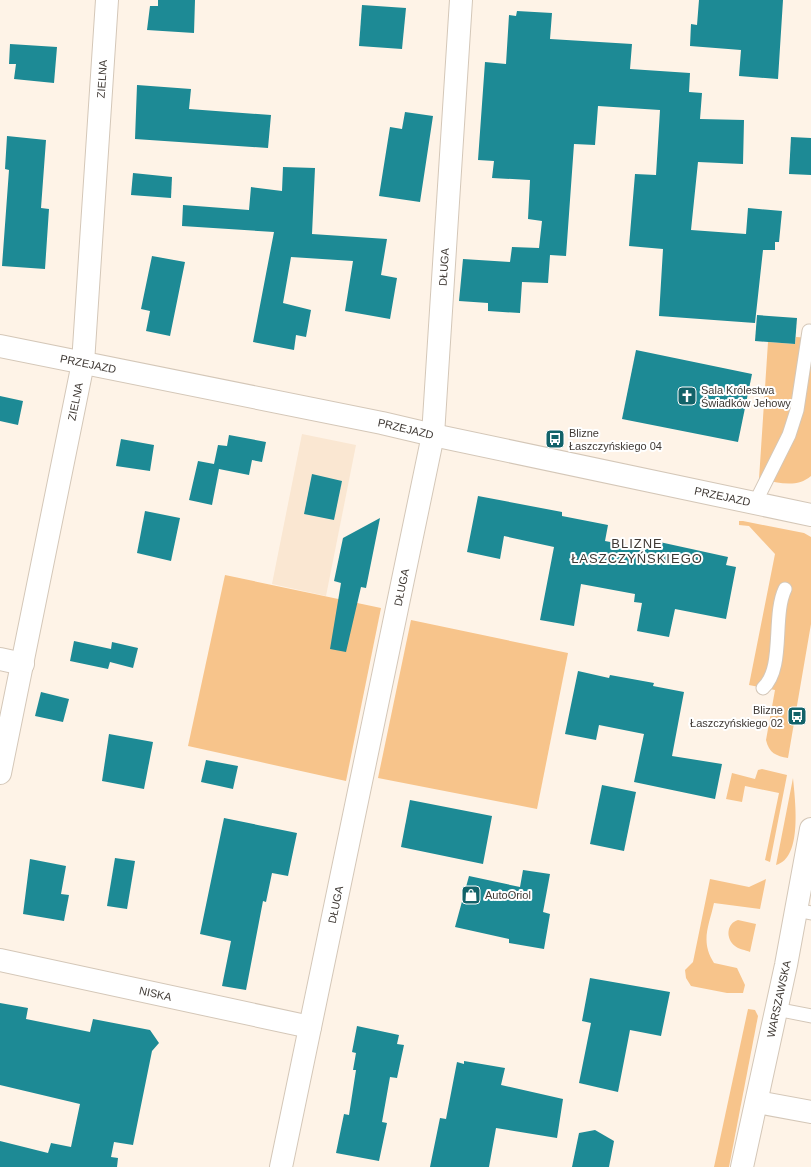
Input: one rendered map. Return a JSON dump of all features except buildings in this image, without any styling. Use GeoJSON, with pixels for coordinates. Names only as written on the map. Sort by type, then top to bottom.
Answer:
{"type":"FeatureCollection","features":[{"type":"Feature","properties":{"kind":"street","name":"ZIELNA"},"geometry":{"type":"LineString","coordinates":[[0,773],[83,363],[107,0]]}},
{"type":"Feature","properties":{"kind":"street","name":"DŁUGA"},"geometry":{"type":"LineString","coordinates":[[281,1167],[432,435],[460,0]]}},
{"type":"Feature","properties":{"kind":"street","name":"PRZEJAZD"},"geometry":{"type":"LineString","coordinates":[[0,346],[219,389],[811,515]]}},
{"type":"Feature","properties":{"kind":"street"},"geometry":{"type":"LineString","coordinates":[[0,659],[23,664]]}},
{"type":"Feature","properties":{"kind":"street","name":"WARSZAWSKA"},"geometry":{"type":"LineString","coordinates":[[742,1167],[776,1009],[804,912],[811,829]]}},
{"type":"Feature","properties":{"kind":"street","name":"NISKA"},"geometry":{"type":"LineString","coordinates":[[0,960],[310,1027]]}},
{"type":"Feature","properties":{"kind":"street"},"geometry":{"type":"LineString","coordinates":[[757,1102],[811,1112]]}},
{"type":"Feature","properties":{"kind":"lane"},"geometry":{"type":"LineString","coordinates":[[755,503],[789,435],[797,410],[809,331]]}},
{"type":"Feature","properties":{"kind":"lane"},"geometry":{"type":"LineString","coordinates":[[763,688],[768,683],[773,673],[778,612],[780,600],[785,589]]}},
{"type":"Feature","properties":{"kind":"lane"},"geometry":{"type":"LineString","coordinates":[[776,1009],[811,1016]]}},
{"type":"Feature","properties":{"kind":"shaded area"},"geometry":{"type":"Polygon","coordinates":[[[796,337],[811,338],[811,476],[799,482],[786,484],[759,479],[768,342],[795,344],[796,337]]]}},
{"type":"Feature","properties":{"kind":"shaded area"},"geometry":{"type":"Polygon","coordinates":[[[302,434],[356,445],[326,596],[272,584],[302,434]]]}},
{"type":"Feature","properties":{"kind":"shaded area"},"geometry":{"type":"Polygon","coordinates":[[[739,521],[804,533],[811,537],[811,624],[788,758],[771,751],[766,740],[775,690],[749,685],[775,554],[749,526],[739,525],[739,521]]]}},
{"type":"Feature","properties":{"kind":"shaded area"},"geometry":{"type":"Polygon","coordinates":[[[225,575],[381,608],[346,781],[188,746],[225,575]]]}},
{"type":"Feature","properties":{"kind":"shaded area"},"geometry":{"type":"Polygon","coordinates":[[[411,620],[568,653],[537,809],[378,778],[411,620]]]}},
{"type":"Feature","properties":{"kind":"shaded area"},"geometry":{"type":"Polygon","coordinates":[[[762,769],[787,775],[770,862],[765,860],[779,793],[745,786],[742,802],[726,799],[732,773],[755,779],[758,770],[762,769]]]}},
{"type":"Feature","properties":{"kind":"shaded area"},"geometry":{"type":"Polygon","coordinates":[[[793,778],[796,813],[794,840],[790,852],[785,860],[776,865],[793,778]]]}},
{"type":"Feature","properties":{"kind":"shaded area"},"geometry":{"type":"Polygon","coordinates":[[[710,879],[749,887],[766,879],[760,909],[714,903],[708,926],[707,948],[714,963],[737,968],[745,985],[743,993],[727,993],[691,986],[686,978],[685,970],[693,962],[710,879]]]}},
{"type":"Feature","properties":{"kind":"shaded area"},"geometry":{"type":"Polygon","coordinates":[[[738,920],[756,924],[750,952],[736,947],[730,939],[729,931],[731,924],[738,920]]]}},
{"type":"Feature","properties":{"kind":"shaded area"},"geometry":{"type":"Polygon","coordinates":[[[748,1009],[755,1010],[758,1016],[729,1167],[714,1167],[748,1009]]]}},
{"type":"Feature","properties":{"kind":"place","name":"Sala Królestwa Świadków Jehowy"},"geometry":{"type":"Point","coordinates":[687,396]}},
{"type":"Feature","properties":{"kind":"place","name":"Blizne Łaszczyńskiego 04"},"geometry":{"type":"Point","coordinates":[555,439]}},
{"type":"Feature","properties":{"kind":"place","name":"Blizne Łaszczyńskiego 02"},"geometry":{"type":"Point","coordinates":[797,716]}},
{"type":"Feature","properties":{"kind":"place","name":"AutoOriol"},"geometry":{"type":"Point","coordinates":[471,895]}},
{"type":"Feature","properties":{"kind":"district","name":"BLIZNE ŁASZCZYŃSKIEGO"},"geometry":{"type":"Point","coordinates":[637,550]}}]}
